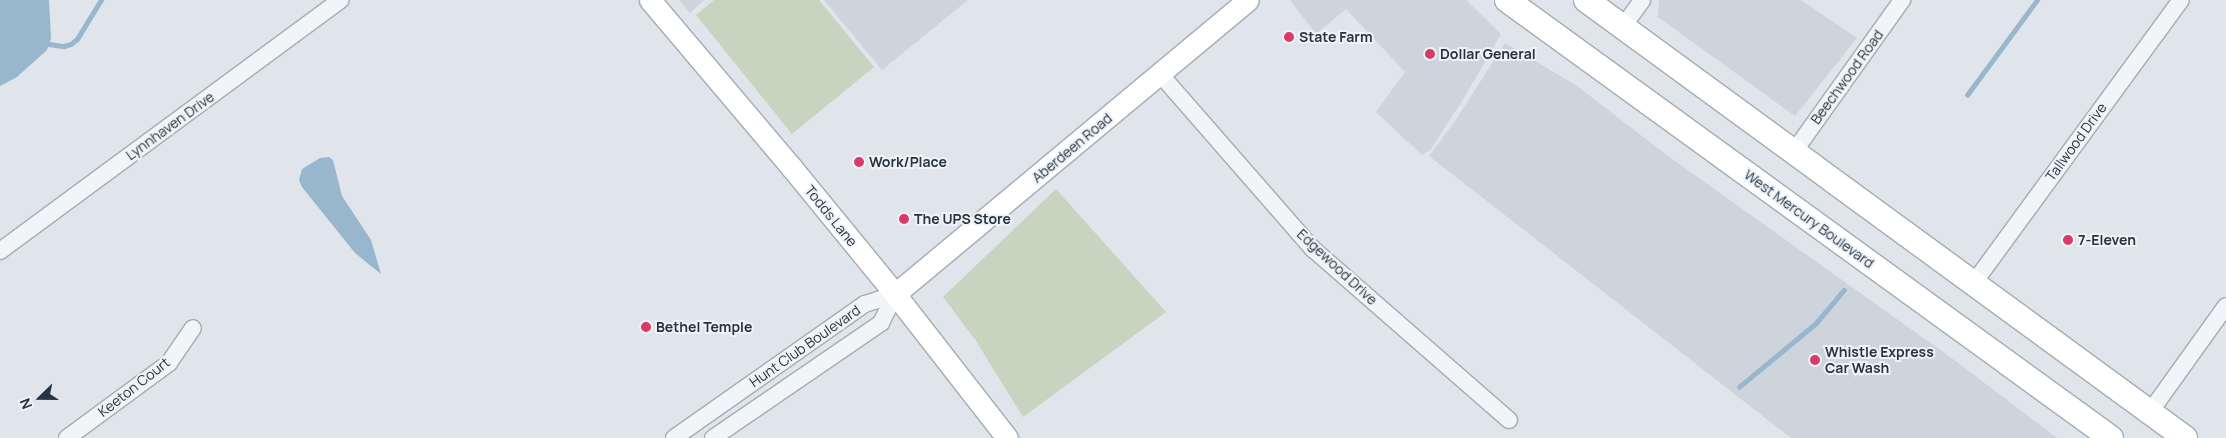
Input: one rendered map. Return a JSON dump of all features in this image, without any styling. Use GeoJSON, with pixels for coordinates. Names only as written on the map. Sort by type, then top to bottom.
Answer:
{"type":"FeatureCollection","features":[{"type":"Feature","properties":{"kind":"highway","name":"West Mercury Boulevard"},"geometry":{"type":"LineString","coordinates":[[1507,0],[2111,438]]}},
{"type":"Feature","properties":{"kind":"highway"},"geometry":{"type":"LineString","coordinates":[[1586,0],[1793,153],[2186,438]]}},
{"type":"Feature","properties":{"kind":"main road","name":"Todds Lane"},"geometry":{"type":"LineString","coordinates":[[650,0],[792,168],[895,294],[1007,438]]}},
{"type":"Feature","properties":{"kind":"main road","name":"Aberdeen Road"},"geometry":{"type":"LineString","coordinates":[[895,294],[1161,75],[1248,0]]}},
{"type":"Feature","properties":{"kind":"street","name":"Lynnhaven Drive"},"geometry":{"type":"LineString","coordinates":[[0,251],[341,0]]}},
{"type":"Feature","properties":{"kind":"street"},"geometry":{"type":"LineString","coordinates":[[1622,28],[1642,0]]}},
{"type":"Feature","properties":{"kind":"street","name":"Beechwood Road"},"geometry":{"type":"LineString","coordinates":[[1793,153],[1902,0]]}},
{"type":"Feature","properties":{"kind":"street","name":"Tallwood Drive"},"geometry":{"type":"LineString","coordinates":[[1973,284],[2181,0]]}},
{"type":"Feature","properties":{"kind":"street","name":"Edgewood Drive"},"geometry":{"type":"LineString","coordinates":[[1161,75],[1313,249],[1509,420]]}},
{"type":"Feature","properties":{"kind":"street","name":"Hunt Club Boulevard"},"geometry":{"type":"LineString","coordinates":[[674,438],[865,304],[895,294]]}},
{"type":"Feature","properties":{"kind":"street","name":"Hunt Club Boulevard"},"geometry":{"type":"LineString","coordinates":[[713,438],[881,323],[895,294]]}},
{"type":"Feature","properties":{"kind":"street"},"geometry":{"type":"LineString","coordinates":[[2150,412],[2226,306]]}},
{"type":"Feature","properties":{"kind":"street","name":"Keeton Court"},"geometry":{"type":"LineString","coordinates":[[67,438],[169,363],[193,328]]}},
{"type":"Feature","properties":{"kind":"shaded area"},"geometry":{"type":"Polygon","coordinates":[[[679,0],[704,0],[690,13],[679,0]]]}},
{"type":"Feature","properties":{"kind":"shaded area"},"geometry":{"type":"Polygon","coordinates":[[[824,0],[968,0],[882,70],[824,0]]]}},
{"type":"Feature","properties":{"kind":"shaded area"},"geometry":{"type":"Polygon","coordinates":[[[1290,0],[1466,0],[1501,34],[1464,98],[1430,150],[1422,155],[1376,112],[1405,72],[1346,9],[1316,34],[1290,0]]]}},
{"type":"Feature","properties":{"kind":"shaded area"},"geometry":{"type":"Polygon","coordinates":[[[1659,0],[1801,0],[1857,38],[1795,116],[1658,17],[1659,0]]]}},
{"type":"Feature","properties":{"kind":"shaded area"},"geometry":{"type":"Polygon","coordinates":[[[1505,43],[1577,86],[1668,156],[1953,359],[2057,438],[1791,438],[1429,156],[1455,121],[1505,43]]]}},
{"type":"Feature","properties":{"kind":"green space"},"geometry":{"type":"Polygon","coordinates":[[[714,0],[819,0],[874,67],[792,134],[696,15],[714,0]]]}},
{"type":"Feature","properties":{"kind":"green space"},"geometry":{"type":"Polygon","coordinates":[[[1056,189],[1166,312],[1023,417],[976,341],[943,297],[1056,189]]]}},
{"type":"Feature","properties":{"kind":"water"},"geometry":{"type":"Polygon","coordinates":[[[0,0],[49,0],[51,39],[47,50],[17,77],[0,86],[0,0]]]}},
{"type":"Feature","properties":{"kind":"water"},"geometry":{"type":"Polygon","coordinates":[[[329,157],[333,160],[342,196],[371,240],[381,274],[355,253],[302,187],[299,180],[302,169],[320,158],[329,157]]]}},
{"type":"Feature","properties":{"kind":"waterway"},"geometry":{"type":"LineString","coordinates":[[49,44],[64,46],[71,44],[77,39],[101,0]]}},
{"type":"Feature","properties":{"kind":"waterway"},"geometry":{"type":"LineString","coordinates":[[1967,95],[2037,0]]}},
{"type":"Feature","properties":{"kind":"waterway"},"geometry":{"type":"LineString","coordinates":[[1739,387],[1816,323],[1844,290]]}},
{"type":"Feature","properties":{"kind":"place","name":"State Farm"},"geometry":{"type":"Point","coordinates":[1289,37]}},
{"type":"Feature","properties":{"kind":"place","name":"Dollar General"},"geometry":{"type":"Point","coordinates":[1430,54]}},
{"type":"Feature","properties":{"kind":"place","name":"Work/Place"},"geometry":{"type":"Point","coordinates":[859,162]}},
{"type":"Feature","properties":{"kind":"place","name":"The UPS Store"},"geometry":{"type":"Point","coordinates":[904,219]}},
{"type":"Feature","properties":{"kind":"place","name":"7-Eleven"},"geometry":{"type":"Point","coordinates":[2068,240]}},
{"type":"Feature","properties":{"kind":"place","name":"Bethel Temple"},"geometry":{"type":"Point","coordinates":[646,327]}},
{"type":"Feature","properties":{"kind":"place","name":"Whistle Express Car Wash"},"geometry":{"type":"Point","coordinates":[1815,360]}}]}
